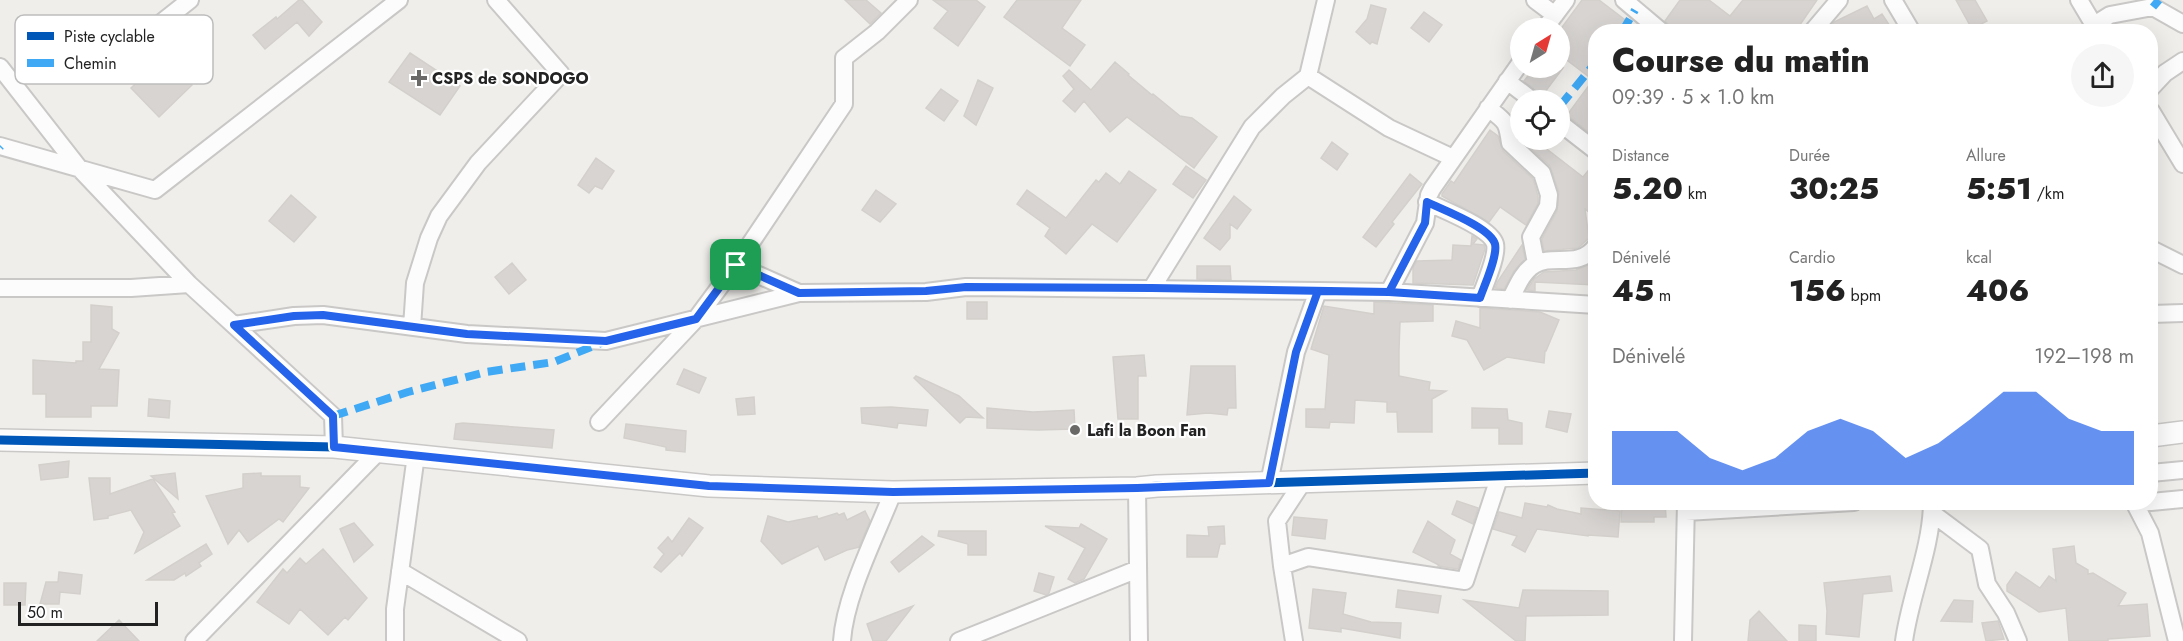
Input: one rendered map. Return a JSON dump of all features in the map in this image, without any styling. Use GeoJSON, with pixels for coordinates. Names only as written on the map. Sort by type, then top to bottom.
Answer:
{"type":"FeatureCollection","features":[{"type":"Feature","properties":{"kind":"street"},"geometry":{"type":"LineString","coordinates":[[171,15],[190,0]]}},
{"type":"Feature","properties":{"kind":"street"},"geometry":{"type":"LineString","coordinates":[[0,146],[155,190],[399,0]]}},
{"type":"Feature","properties":{"kind":"street"},"geometry":{"type":"LineString","coordinates":[[412,327],[416,283],[429,238],[439,216],[478,163],[561,74],[496,0]]}},
{"type":"Feature","properties":{"kind":"street"},"geometry":{"type":"LineString","coordinates":[[599,422],[696,319],[736,265],[844,104],[844,58],[877,32],[909,0]]}},
{"type":"Feature","properties":{"kind":"street"},"geometry":{"type":"LineString","coordinates":[[1152,288],[1252,128],[1283,96],[1308,76],[1326,0]]}},
{"type":"Feature","properties":{"kind":"street"},"geometry":{"type":"LineString","coordinates":[[1535,0],[1547,18]]}},
{"type":"Feature","properties":{"kind":"street"},"geometry":{"type":"LineString","coordinates":[[1553,18],[1566,0]]}},
{"type":"Feature","properties":{"kind":"street"},"geometry":{"type":"LineString","coordinates":[[1624,0],[1652,24]]}},
{"type":"Feature","properties":{"kind":"street"},"geometry":{"type":"LineString","coordinates":[[1893,0],[1907,24]]}},
{"type":"Feature","properties":{"kind":"street"},"geometry":{"type":"LineString","coordinates":[[2079,0],[2094,24]]}},
{"type":"Feature","properties":{"kind":"street"},"geometry":{"type":"LineString","coordinates":[[1817,24],[1831,2]]}},
{"type":"Feature","properties":{"kind":"street"},"geometry":{"type":"LineString","coordinates":[[2100,24],[2110,15],[2154,7],[2183,24]]}},
{"type":"Feature","properties":{"kind":"street"},"geometry":{"type":"LineString","coordinates":[[2158,80],[2165,72],[2183,61]]}},
{"type":"Feature","properties":{"kind":"street"},"geometry":{"type":"LineString","coordinates":[[0,67],[79,168],[189,284],[333,416],[334,447]]}},
{"type":"Feature","properties":{"kind":"street"},"geometry":{"type":"LineString","coordinates":[[1308,76],[1389,128],[1453,158]]}},
{"type":"Feature","properties":{"kind":"street"},"geometry":{"type":"LineString","coordinates":[[1389,292],[1425,223],[1427,202],[1432,189],[1510,77]]}},
{"type":"Feature","properties":{"kind":"street"},"geometry":{"type":"LineString","coordinates":[[1507,81],[1519,90]]}},
{"type":"Feature","properties":{"kind":"street"},"geometry":{"type":"LineString","coordinates":[[1488,108],[1507,124],[1510,130],[1510,143],[1538,169],[1545,181],[1549,201],[1531,237],[1536,263]]}},
{"type":"Feature","properties":{"kind":"street"},"geometry":{"type":"LineString","coordinates":[[2158,123],[2183,164]]}},
{"type":"Feature","properties":{"kind":"street"},"geometry":{"type":"LineString","coordinates":[[1570,131],[1588,145]]}},
{"type":"Feature","properties":{"kind":"street"},"geometry":{"type":"LineString","coordinates":[[1427,202],[1487,233],[1495,243],[1495,251],[1480,298]]}},
{"type":"Feature","properties":{"kind":"street"},"geometry":{"type":"LineString","coordinates":[[2158,252],[2183,265]]}},
{"type":"Feature","properties":{"kind":"street"},"geometry":{"type":"LineString","coordinates":[[1510,300],[1522,276],[1536,263],[1581,258],[1588,254]]}},
{"type":"Feature","properties":{"kind":"street"},"geometry":{"type":"LineString","coordinates":[[736,265],[799,293]]}},
{"type":"Feature","properties":{"kind":"street"},"geometry":{"type":"LineString","coordinates":[[0,288],[131,288],[189,284]]}},
{"type":"Feature","properties":{"kind":"street"},"geometry":{"type":"LineString","coordinates":[[234,325],[294,316],[323,315],[467,334],[606,341],[799,293],[926,291],[966,287],[1389,292],[1588,305]]}},
{"type":"Feature","properties":{"kind":"street"},"geometry":{"type":"LineString","coordinates":[[1269,483],[1296,352],[1318,291]]}},
{"type":"Feature","properties":{"kind":"street"},"geometry":{"type":"LineString","coordinates":[[2158,314],[2183,313]]}},
{"type":"Feature","properties":{"kind":"street"},"geometry":{"type":"LineString","coordinates":[[2158,435],[2183,432]]}},
{"type":"Feature","properties":{"kind":"street"},"geometry":{"type":"LineString","coordinates":[[0,440],[334,447],[378,452],[383,450],[416,456],[709,486],[893,492],[1137,488],[1588,473]]}},
{"type":"Feature","properties":{"kind":"street"},"geometry":{"type":"LineString","coordinates":[[197,640],[378,452]]}},
{"type":"Feature","properties":{"kind":"street"},"geometry":{"type":"LineString","coordinates":[[395,641],[395,609],[416,456]]}},
{"type":"Feature","properties":{"kind":"street"},"geometry":{"type":"LineString","coordinates":[[2158,472],[2183,470]]}},
{"type":"Feature","properties":{"kind":"street"},"geometry":{"type":"LineString","coordinates":[[1282,566],[1308,557],[1465,581],[1500,475]]}},
{"type":"Feature","properties":{"kind":"street"},"geometry":{"type":"LineString","coordinates":[[1294,641],[1277,521],[1302,483]]}},
{"type":"Feature","properties":{"kind":"street"},"geometry":{"type":"LineString","coordinates":[[1137,488],[1139,641]]}},
{"type":"Feature","properties":{"kind":"street"},"geometry":{"type":"LineString","coordinates":[[842,641],[843,627],[862,568],[893,492]]}},
{"type":"Feature","properties":{"kind":"street"},"geometry":{"type":"LineString","coordinates":[[2158,501],[2183,499]]}},
{"type":"Feature","properties":{"kind":"street"},"geometry":{"type":"LineString","coordinates":[[1683,641],[1686,510]]}},
{"type":"Feature","properties":{"kind":"street"},"geometry":{"type":"LineString","coordinates":[[1904,641],[1932,510]]}},
{"type":"Feature","properties":{"kind":"street"},"geometry":{"type":"LineString","coordinates":[[1934,510],[1980,549],[1987,584],[2006,613],[2018,641]]}},
{"type":"Feature","properties":{"kind":"street"},"geometry":{"type":"LineString","coordinates":[[2138,510],[2150,533],[2177,641]]}},
{"type":"Feature","properties":{"kind":"street"},"geometry":{"type":"LineString","coordinates":[[958,641],[1137,569]]}},
{"type":"Feature","properties":{"kind":"street"},"geometry":{"type":"LineString","coordinates":[[400,571],[518,641]]}},
{"type":"Feature","properties":{"kind":"building"},"geometry":{"type":"Polygon","coordinates":[[[302,0],[322,22],[309,36],[297,22],[265,49],[253,35],[302,0]]]}},
{"type":"Feature","properties":{"kind":"building"},"geometry":{"type":"Polygon","coordinates":[[[845,0],[866,0],[881,13],[870,24],[845,0]]]}},
{"type":"Feature","properties":{"kind":"building"},"geometry":{"type":"Polygon","coordinates":[[[933,0],[976,0],[985,7],[958,46],[934,28],[948,11],[933,0]]]}},
{"type":"Feature","properties":{"kind":"building"},"geometry":{"type":"Polygon","coordinates":[[[1017,0],[1081,0],[1062,28],[1085,45],[1070,66],[1004,17],[1017,0]]]}},
{"type":"Feature","properties":{"kind":"building"},"geometry":{"type":"Polygon","coordinates":[[[1582,0],[1599,0],[1630,24],[1588,24],[1588,76],[1570,63],[1569,18],[1582,0]]]}},
{"type":"Feature","properties":{"kind":"building"},"geometry":{"type":"Polygon","coordinates":[[[1680,0],[1709,0],[1730,16],[1743,0],[1817,0],[1800,24],[1668,24],[1665,21],[1680,0]]]}},
{"type":"Feature","properties":{"kind":"building"},"geometry":{"type":"Polygon","coordinates":[[[1956,0],[1975,0],[1987,21],[1981,24],[1969,24],[1956,0]]]}},
{"type":"Feature","properties":{"kind":"building"},"geometry":{"type":"Polygon","coordinates":[[[1371,5],[1386,9],[1377,44],[1372,42],[1370,44],[1356,32],[1367,19],[1371,5]]]}},
{"type":"Feature","properties":{"kind":"building"},"geometry":{"type":"Polygon","coordinates":[[[1867,6],[1874,19],[1882,14],[1889,24],[1832,24],[1867,6]]]}},
{"type":"Feature","properties":{"kind":"building"},"geometry":{"type":"Polygon","coordinates":[[[1424,12],[1442,25],[1429,42],[1411,28],[1424,12]]]}},
{"type":"Feature","properties":{"kind":"building"},"geometry":{"type":"Polygon","coordinates":[[[410,53],[460,86],[440,115],[389,82],[410,53]]]}},
{"type":"Feature","properties":{"kind":"building"},"geometry":{"type":"Polygon","coordinates":[[[1115,62],[1180,116],[1192,118],[1217,137],[1194,168],[1127,117],[1110,132],[1084,101],[1075,112],[1063,101],[1074,89],[1063,76],[1069,70],[1091,90],[1115,62]]]}},
{"type":"Feature","properties":{"kind":"building"},"geometry":{"type":"Polygon","coordinates":[[[1526,78],[1556,78],[1546,90],[1535,90],[1524,81],[1526,78]]]}},
{"type":"Feature","properties":{"kind":"building"},"geometry":{"type":"Polygon","coordinates":[[[978,80],[993,88],[976,125],[964,116],[978,80]]]}},
{"type":"Feature","properties":{"kind":"building"},"geometry":{"type":"Polygon","coordinates":[[[135,84],[192,85],[159,117],[131,88],[135,84]]]}},
{"type":"Feature","properties":{"kind":"building"},"geometry":{"type":"Polygon","coordinates":[[[1588,87],[1588,132],[1570,117],[1570,111],[1588,87]]]}},
{"type":"Feature","properties":{"kind":"building"},"geometry":{"type":"Polygon","coordinates":[[[941,89],[958,101],[944,121],[926,108],[941,89]]]}},
{"type":"Feature","properties":{"kind":"building"},"geometry":{"type":"Polygon","coordinates":[[[1490,130],[1498,136],[1503,151],[1533,179],[1538,203],[1526,225],[1500,207],[1489,222],[1442,196],[1451,181],[1454,183],[1490,130]]]}},
{"type":"Feature","properties":{"kind":"building"},"geometry":{"type":"Polygon","coordinates":[[[1332,142],[1348,154],[1337,170],[1321,158],[1332,142]]]}},
{"type":"Feature","properties":{"kind":"building"},"geometry":{"type":"Polygon","coordinates":[[[1533,150],[1548,150],[1583,177],[1588,171],[1588,211],[1585,209],[1588,239],[1578,248],[1544,251],[1542,239],[1557,211],[1559,192],[1550,166],[1533,150]]]}},
{"type":"Feature","properties":{"kind":"building"},"geometry":{"type":"Polygon","coordinates":[[[596,158],[614,171],[602,189],[595,186],[589,193],[578,185],[596,158]]]}},
{"type":"Feature","properties":{"kind":"building"},"geometry":{"type":"Polygon","coordinates":[[[1186,166],[1206,180],[1193,198],[1173,184],[1186,166]]]}},
{"type":"Feature","properties":{"kind":"building"},"geometry":{"type":"Polygon","coordinates":[[[1129,171],[1156,190],[1117,242],[1092,224],[1066,254],[1045,236],[1050,228],[1017,204],[1027,190],[1066,218],[1096,180],[1099,182],[1106,173],[1120,184],[1129,171]]]}},
{"type":"Feature","properties":{"kind":"building"},"geometry":{"type":"Polygon","coordinates":[[[1410,174],[1422,184],[1392,222],[1394,224],[1376,247],[1363,237],[1410,174]]]}},
{"type":"Feature","properties":{"kind":"building"},"geometry":{"type":"Polygon","coordinates":[[[876,190],[896,204],[880,222],[862,210],[876,190]]]}},
{"type":"Feature","properties":{"kind":"building"},"geometry":{"type":"Polygon","coordinates":[[[291,195],[316,217],[294,242],[269,221],[291,195]]]}},
{"type":"Feature","properties":{"kind":"building"},"geometry":{"type":"Polygon","coordinates":[[[1234,196],[1251,210],[1237,229],[1230,224],[1230,238],[1220,250],[1204,238],[1234,196]]]}},
{"type":"Feature","properties":{"kind":"building"},"geometry":{"type":"Polygon","coordinates":[[[1472,236],[1477,239],[1473,244],[1484,245],[1485,249],[1473,285],[1413,283],[1413,268],[1417,261],[1452,260],[1453,245],[1471,246],[1472,236]]]}},
{"type":"Feature","properties":{"kind":"building"},"geometry":{"type":"Polygon","coordinates":[[[1522,245],[1525,259],[1514,271],[1504,289],[1495,288],[1498,281],[1522,245]]]}},
{"type":"Feature","properties":{"kind":"building"},"geometry":{"type":"Polygon","coordinates":[[[512,263],[526,280],[509,294],[495,277],[512,263]]]}},
{"type":"Feature","properties":{"kind":"building"},"geometry":{"type":"Polygon","coordinates":[[[1588,265],[1588,285],[1535,282],[1535,291],[1527,290],[1534,279],[1544,272],[1576,270],[1588,265]]]}},
{"type":"Feature","properties":{"kind":"building"},"geometry":{"type":"Polygon","coordinates":[[[1197,266],[1230,266],[1231,280],[1197,279],[1197,266]]]}},
{"type":"Feature","properties":{"kind":"building"},"geometry":{"type":"Polygon","coordinates":[[[967,302],[987,302],[987,319],[967,319],[967,302]]]}},
{"type":"Feature","properties":{"kind":"building"},"geometry":{"type":"Polygon","coordinates":[[[1374,302],[1433,305],[1433,321],[1400,322],[1399,350],[1399,376],[1430,382],[1429,390],[1446,391],[1432,399],[1432,432],[1398,432],[1397,412],[1387,412],[1387,402],[1355,400],[1354,423],[1330,422],[1329,428],[1306,427],[1306,409],[1325,409],[1329,355],[1311,349],[1324,306],[1374,314],[1374,302]]]}},
{"type":"Feature","properties":{"kind":"building"},"geometry":{"type":"Polygon","coordinates":[[[91,305],[112,307],[112,329],[119,333],[99,369],[119,370],[117,406],[91,406],[91,417],[46,417],[46,394],[33,394],[33,360],[76,363],[76,361],[83,361],[83,342],[91,342],[91,305]]]}},
{"type":"Feature","properties":{"kind":"building"},"geometry":{"type":"Polygon","coordinates":[[[1480,308],[1540,312],[1559,320],[1545,351],[1544,363],[1507,357],[1484,370],[1467,340],[1452,336],[1456,321],[1480,328],[1480,308]]]}},
{"type":"Feature","properties":{"kind":"building"},"geometry":{"type":"Polygon","coordinates":[[[1144,355],[1146,376],[1138,376],[1138,419],[1118,419],[1113,357],[1144,355]]]}},
{"type":"Feature","properties":{"kind":"building"},"geometry":{"type":"Polygon","coordinates":[[[1191,366],[1235,366],[1236,408],[1228,408],[1227,415],[1208,413],[1187,415],[1191,366]]]}},
{"type":"Feature","properties":{"kind":"building"},"geometry":{"type":"Polygon","coordinates":[[[684,369],[706,378],[699,393],[677,384],[684,369]]]}},
{"type":"Feature","properties":{"kind":"building"},"geometry":{"type":"Polygon","coordinates":[[[916,376],[959,396],[983,418],[966,417],[960,423],[914,378],[916,376]]]}},
{"type":"Feature","properties":{"kind":"building"},"geometry":{"type":"Polygon","coordinates":[[[754,397],[755,414],[738,415],[736,399],[754,397]]]}},
{"type":"Feature","properties":{"kind":"building"},"geometry":{"type":"Polygon","coordinates":[[[149,399],[170,401],[169,418],[148,416],[149,399]]]}},
{"type":"Feature","properties":{"kind":"building"},"geometry":{"type":"Polygon","coordinates":[[[891,407],[928,410],[926,426],[898,423],[897,428],[862,423],[861,408],[891,407]]]}},
{"type":"Feature","properties":{"kind":"building"},"geometry":{"type":"Polygon","coordinates":[[[987,408],[1033,412],[1074,410],[1075,429],[987,428],[987,408]]]}},
{"type":"Feature","properties":{"kind":"building"},"geometry":{"type":"Polygon","coordinates":[[[1472,408],[1507,409],[1508,420],[1522,423],[1522,444],[1499,444],[1499,428],[1472,428],[1472,408]]]}},
{"type":"Feature","properties":{"kind":"building"},"geometry":{"type":"Polygon","coordinates":[[[1549,411],[1571,414],[1567,432],[1546,427],[1549,411]]]}},
{"type":"Feature","properties":{"kind":"building"},"geometry":{"type":"Polygon","coordinates":[[[456,424],[554,430],[552,448],[454,439],[456,424]]]}},
{"type":"Feature","properties":{"kind":"building"},"geometry":{"type":"Polygon","coordinates":[[[626,424],[686,431],[685,452],[666,450],[666,447],[624,438],[626,424]]]}},
{"type":"Feature","properties":{"kind":"building"},"geometry":{"type":"Polygon","coordinates":[[[69,461],[68,477],[41,480],[39,465],[69,461]]]}},
{"type":"Feature","properties":{"kind":"building"},"geometry":{"type":"Polygon","coordinates":[[[175,473],[178,499],[151,476],[175,473]]]}},
{"type":"Feature","properties":{"kind":"building"},"geometry":{"type":"Polygon","coordinates":[[[261,473],[261,476],[300,476],[300,487],[309,488],[283,522],[279,519],[248,542],[239,530],[228,544],[206,496],[243,488],[243,474],[261,473]]]}},
{"type":"Feature","properties":{"kind":"building"},"geometry":{"type":"Polygon","coordinates":[[[89,478],[110,478],[110,494],[153,479],[175,512],[172,513],[180,526],[135,553],[144,532],[131,510],[94,520],[89,478]]]}},
{"type":"Feature","properties":{"kind":"building"},"geometry":{"type":"Polygon","coordinates":[[[1457,501],[1478,508],[1473,524],[1452,514],[1457,501]]]}},
{"type":"Feature","properties":{"kind":"building"},"geometry":{"type":"Polygon","coordinates":[[[1525,503],[1547,507],[1548,505],[1581,514],[1581,508],[1620,511],[1618,537],[1588,536],[1537,529],[1525,552],[1512,545],[1517,536],[1493,529],[1499,512],[1522,518],[1525,503]]]}},
{"type":"Feature","properties":{"kind":"building"},"geometry":{"type":"Polygon","coordinates":[[[1622,510],[1666,510],[1666,517],[1654,517],[1654,522],[1621,522],[1622,510]]]}},
{"type":"Feature","properties":{"kind":"building"},"geometry":{"type":"Polygon","coordinates":[[[865,511],[870,521],[859,547],[825,560],[818,546],[782,564],[761,541],[768,516],[788,522],[844,513],[847,520],[865,511]]]}},
{"type":"Feature","properties":{"kind":"building"},"geometry":{"type":"Polygon","coordinates":[[[1294,517],[1327,520],[1325,539],[1292,535],[1294,517]]]}},
{"type":"Feature","properties":{"kind":"building"},"geometry":{"type":"Polygon","coordinates":[[[689,518],[703,528],[682,556],[680,553],[661,572],[654,567],[664,554],[658,548],[668,537],[672,542],[689,518]]]}},
{"type":"Feature","properties":{"kind":"building"},"geometry":{"type":"Polygon","coordinates":[[[1428,521],[1455,540],[1450,554],[1461,560],[1458,569],[1438,566],[1413,552],[1428,521]]]}},
{"type":"Feature","properties":{"kind":"building"},"geometry":{"type":"Polygon","coordinates":[[[354,523],[373,545],[354,562],[340,529],[354,523]]]}},
{"type":"Feature","properties":{"kind":"building"},"geometry":{"type":"Polygon","coordinates":[[[1081,524],[1107,539],[1084,579],[1075,583],[1068,579],[1085,548],[1045,526],[1079,528],[1081,524]]]}},
{"type":"Feature","properties":{"kind":"building"},"geometry":{"type":"Polygon","coordinates":[[[1224,526],[1225,544],[1220,544],[1217,557],[1187,557],[1187,535],[1209,536],[1208,527],[1224,526]]]}},
{"type":"Feature","properties":{"kind":"building"},"geometry":{"type":"Polygon","coordinates":[[[939,531],[986,531],[986,555],[968,555],[968,544],[938,536],[939,531]]]}},
{"type":"Feature","properties":{"kind":"building"},"geometry":{"type":"Polygon","coordinates":[[[922,536],[934,545],[899,572],[891,562],[922,536]]]}},
{"type":"Feature","properties":{"kind":"building"},"geometry":{"type":"Polygon","coordinates":[[[206,544],[212,554],[199,563],[201,566],[186,576],[185,573],[174,580],[147,580],[206,544]]]}},
{"type":"Feature","properties":{"kind":"building"},"geometry":{"type":"Polygon","coordinates":[[[2074,546],[2076,563],[2088,570],[2088,574],[2093,573],[2126,593],[2118,606],[2147,604],[2150,636],[2108,639],[2108,641],[2069,641],[2066,608],[2039,612],[2007,591],[2007,585],[2016,572],[2040,588],[2049,576],[2056,581],[2053,549],[2074,546]]]}},
{"type":"Feature","properties":{"kind":"building"},"geometry":{"type":"Polygon","coordinates":[[[323,549],[367,598],[348,620],[345,617],[328,635],[300,609],[289,624],[257,602],[283,569],[287,573],[300,558],[306,564],[323,549]]]}},
{"type":"Feature","properties":{"kind":"building"},"geometry":{"type":"Polygon","coordinates":[[[59,572],[82,575],[80,594],[60,592],[59,604],[40,604],[46,582],[58,582],[59,572]]]}},
{"type":"Feature","properties":{"kind":"building"},"geometry":{"type":"Polygon","coordinates":[[[1039,573],[1054,577],[1049,593],[1046,595],[1034,591],[1039,573]]]}},
{"type":"Feature","properties":{"kind":"building"},"geometry":{"type":"Polygon","coordinates":[[[1890,576],[1892,591],[1863,594],[1859,637],[1826,634],[1827,611],[1824,583],[1890,576]]]}},
{"type":"Feature","properties":{"kind":"building"},"geometry":{"type":"Polygon","coordinates":[[[4,583],[26,583],[25,605],[4,605],[4,583]]]}},
{"type":"Feature","properties":{"kind":"building"},"geometry":{"type":"Polygon","coordinates":[[[1313,589],[1346,593],[1343,614],[1371,622],[1401,623],[1400,638],[1341,628],[1341,632],[1309,628],[1313,589]]]}},
{"type":"Feature","properties":{"kind":"building"},"geometry":{"type":"Polygon","coordinates":[[[1398,590],[1441,596],[1438,613],[1396,607],[1398,590]]]}},
{"type":"Feature","properties":{"kind":"building"},"geometry":{"type":"Polygon","coordinates":[[[1523,590],[1608,591],[1608,615],[1526,616],[1525,641],[1516,641],[1464,600],[1519,608],[1523,590]]]}},
{"type":"Feature","properties":{"kind":"building"},"geometry":{"type":"Polygon","coordinates":[[[1954,600],[1973,601],[1972,622],[1941,621],[1954,600]]]}},
{"type":"Feature","properties":{"kind":"building"},"geometry":{"type":"Polygon","coordinates":[[[913,606],[886,641],[873,641],[867,624],[913,606]]]}},
{"type":"Feature","properties":{"kind":"building"},"geometry":{"type":"Polygon","coordinates":[[[1759,611],[1787,641],[1748,641],[1750,620],[1759,611]]]}},
{"type":"Feature","properties":{"kind":"building"},"geometry":{"type":"Polygon","coordinates":[[[119,620],[139,641],[97,641],[119,620]]]}},
{"type":"Feature","properties":{"kind":"building"},"geometry":{"type":"Polygon","coordinates":[[[1998,621],[2004,639],[1986,641],[1982,623],[1998,621]]]}},
{"type":"Feature","properties":{"kind":"building"},"geometry":{"type":"Polygon","coordinates":[[[1799,625],[1816,626],[1816,641],[1799,641],[1799,625]]]}},
{"type":"Feature","properties":{"kind":"marked path"},"geometry":{"type":"LineString","coordinates":[[2153,7],[2159,0]]}},
{"type":"Feature","properties":{"kind":"marked path"},"geometry":{"type":"LineString","coordinates":[[1627,24],[1635,10]]}},
{"type":"Feature","properties":{"kind":"marked path"},"geometry":{"type":"LineString","coordinates":[[1570,94],[1588,72]]}},
{"type":"Feature","properties":{"kind":"marked path"},"geometry":{"type":"LineString","coordinates":[[333,416],[408,392],[486,372],[554,362],[606,341]]}},
{"type":"Feature","properties":{"kind":"cycle path"},"geometry":{"type":"LineString","coordinates":[[736,265],[799,293],[926,292],[966,287],[1318,291]]}},
{"type":"Feature","properties":{"kind":"cycle path"},"geometry":{"type":"LineString","coordinates":[[0,440],[334,447],[709,486],[893,492],[1137,488],[1588,473]]}},
{"type":"Feature","properties":{"kind":"place","name":"CSPS de SONDOGO"},"geometry":{"type":"Point","coordinates":[419,78]}},
{"type":"Feature","properties":{"kind":"place","name":"Lafi la Boon Fan"},"geometry":{"type":"Point","coordinates":[1075,430]}},
{"type":"Feature","properties":{"kind":"route"},"geometry":{"type":"LineString","coordinates":[[736,265],[696,319],[606,341],[467,334],[323,315],[294,316],[234,325],[333,416],[334,447],[378,452],[383,450],[416,456],[709,486],[951,492],[1269,483],[1296,352],[1318,291],[1389,292],[1425,223],[1427,202],[1487,233],[1495,243],[1495,251],[1480,298],[1389,292],[1152,288],[966,287],[926,291],[799,293],[736,265]]}}]}
